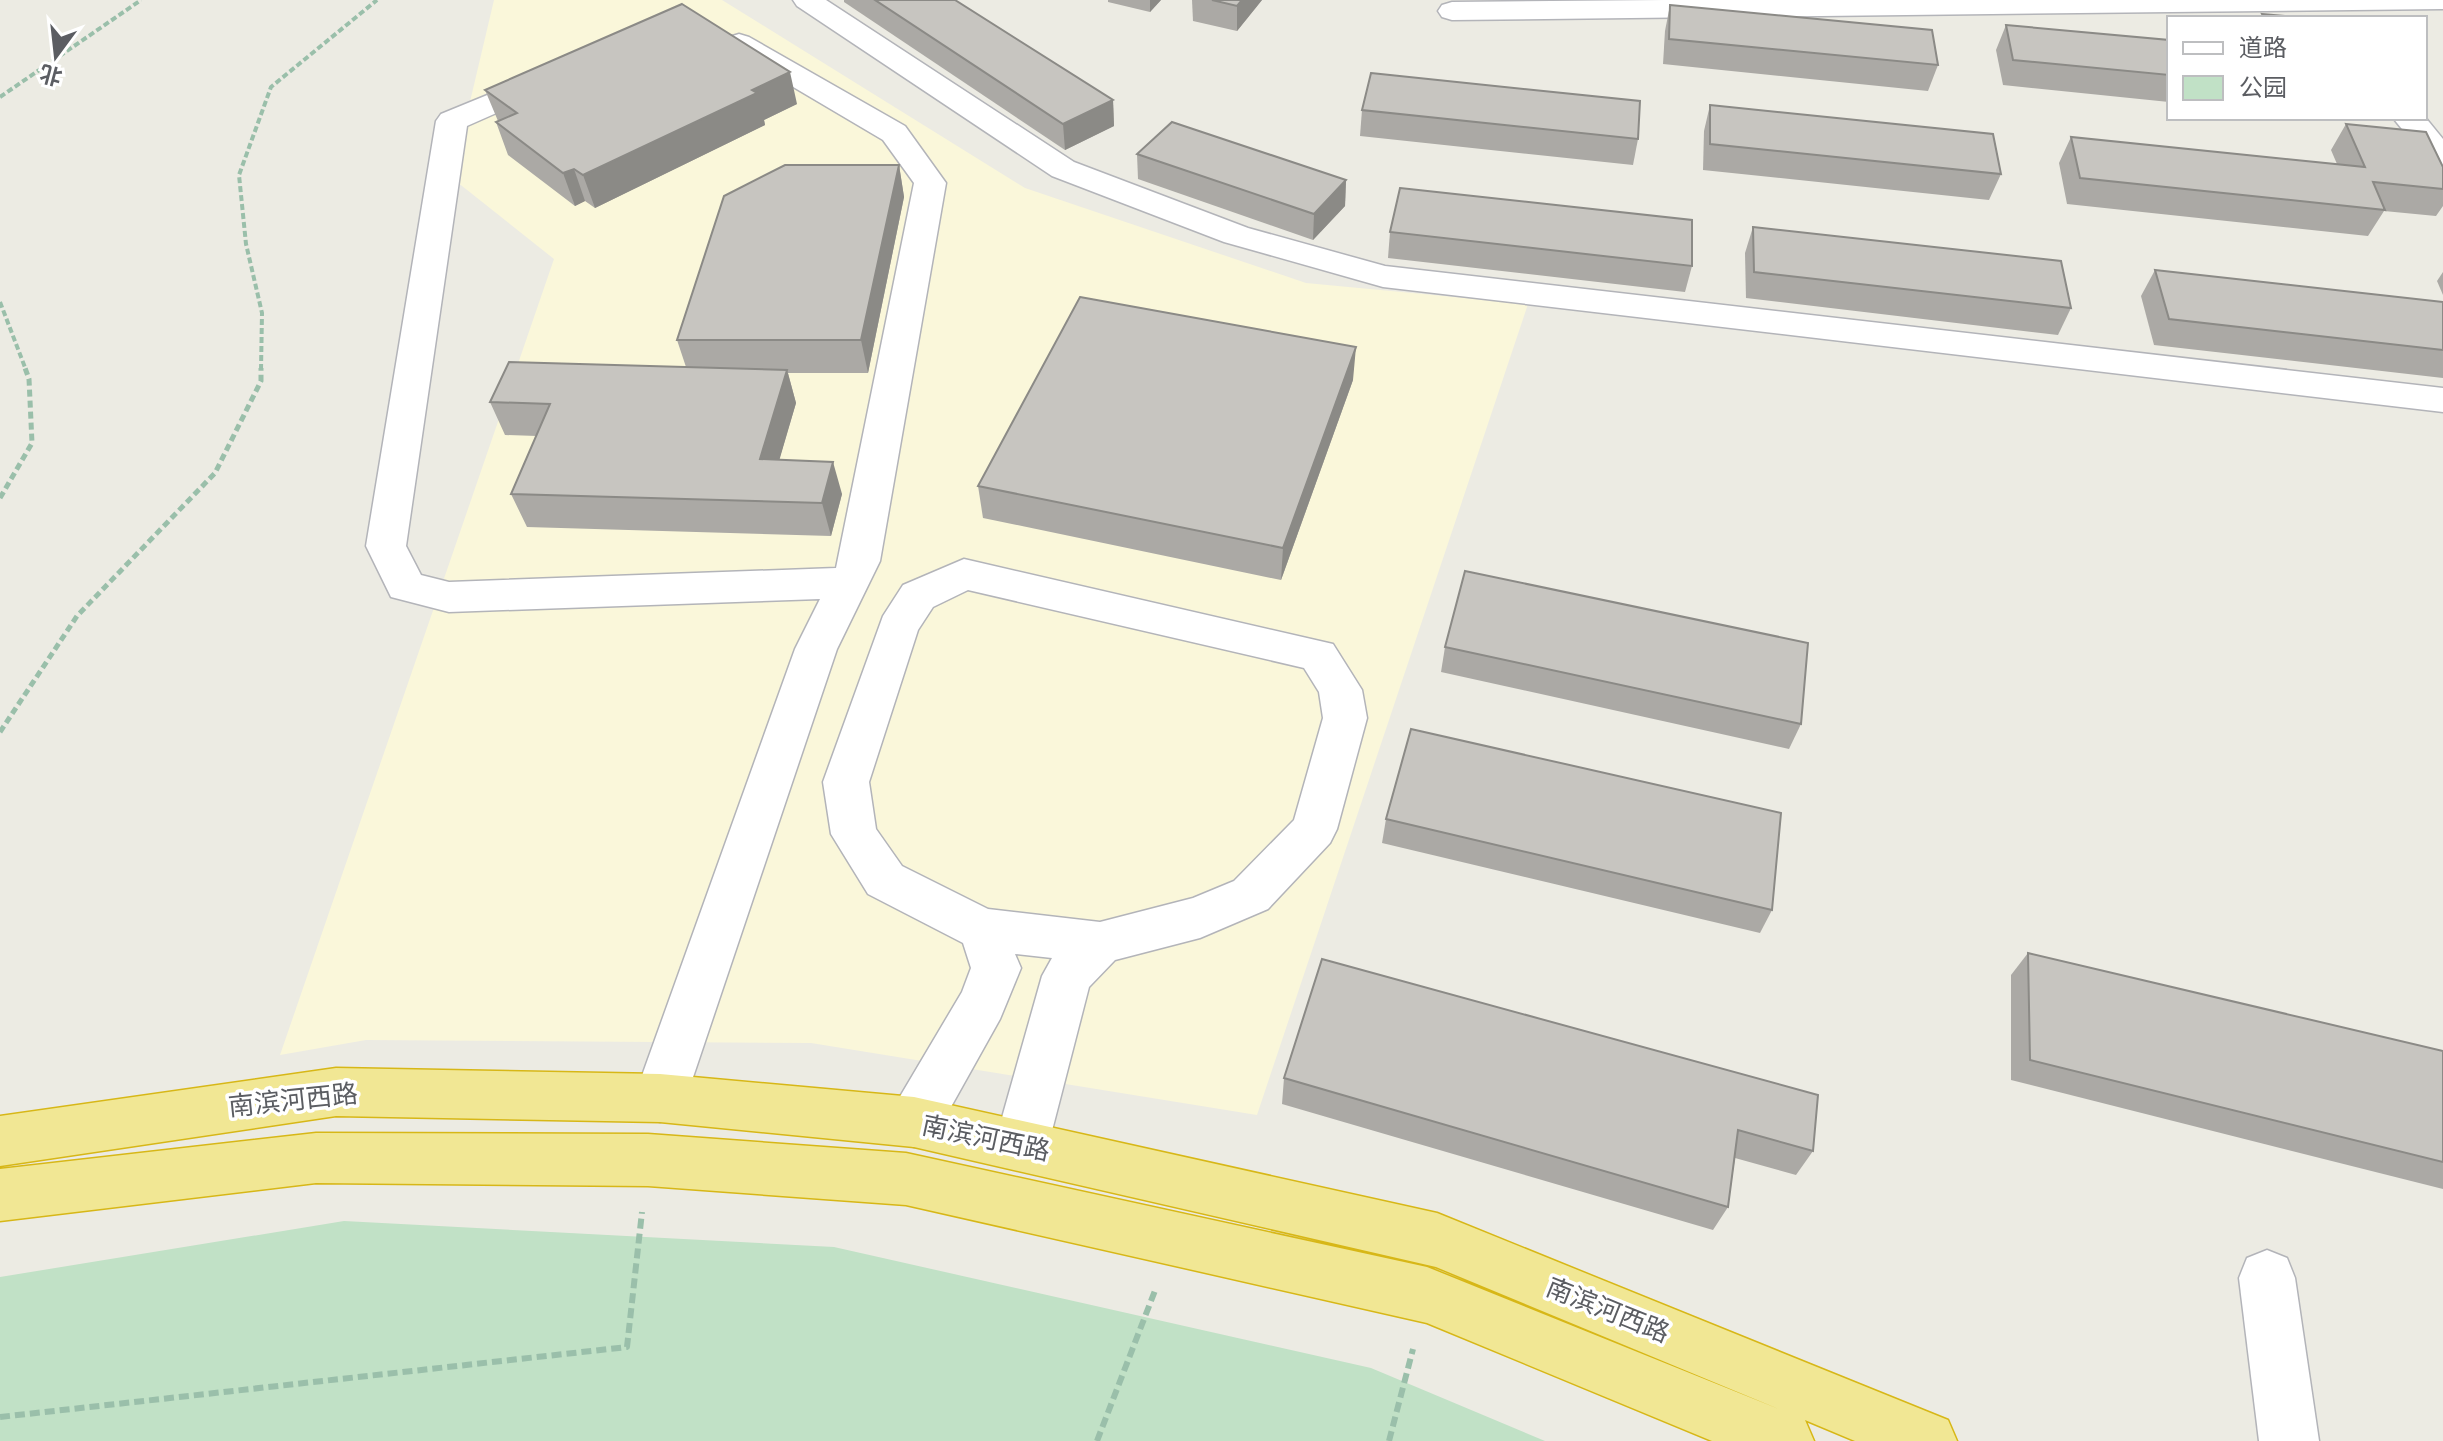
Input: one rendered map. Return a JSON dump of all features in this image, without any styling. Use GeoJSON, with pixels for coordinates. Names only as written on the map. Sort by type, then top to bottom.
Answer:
{"type":"FeatureCollection","features":[{"type":"Feature","properties":{"kind":"highway","name":"南滨河西路"},"geometry":{"type":"LineString","coordinates":[[0,1141],[336,1092],[660,1098],[914,1122],[1437,1240],[1927,1441]]}},
{"type":"Feature","properties":{"kind":"highway"},"geometry":{"type":"LineString","coordinates":[[0,1195],[316,1158],[648,1160],[906,1179],[1427,1295],[1784,1441]]}},
{"type":"Feature","properties":{"kind":"street"},"geometry":{"type":"LineString","coordinates":[[807,0],[1063,169],[1236,235],[1383,276],[2443,400]]}},
{"type":"Feature","properties":{"kind":"street"},"geometry":{"type":"LineString","coordinates":[[1452,11],[2317,10],[2443,0]]}},
{"type":"Feature","properties":{"kind":"street"},"geometry":{"type":"LineString","coordinates":[[660,1098],[816,649],[860,561],[930,183],[894,133],[711,26]]}},
{"type":"Feature","properties":{"kind":"street"},"geometry":{"type":"LineString","coordinates":[[578,67],[452,121],[386,546],[406,586],[449,597],[849,583]]}},
{"type":"Feature","properties":{"kind":"street"},"geometry":{"type":"LineString","coordinates":[[2411,120],[2443,159]]}},
{"type":"Feature","properties":{"kind":"street"},"geometry":{"type":"LineString","coordinates":[[964,574],[1318,655],[1340,690],[1345,718],[1314,829],[1251,895],[1200,917],[1100,943],[982,929],[885,880],[854,834],[846,782],[898,627],[918,596],[964,574]]}},
{"type":"Feature","properties":{"kind":"street"},"geometry":{"type":"LineString","coordinates":[[914,1122],[982,1003],[996,968],[982,929]]}},
{"type":"Feature","properties":{"kind":"street"},"geometry":{"type":"LineString","coordinates":[[1021,1146],[1067,976],[1100,943]]}},
{"type":"Feature","properties":{"kind":"street"},"geometry":{"type":"LineString","coordinates":[[2267,1278],[2289,1441]]}},
{"type":"Feature","properties":{"kind":"path"},"geometry":{"type":"LineString","coordinates":[[0,97],[141,0]]}},
{"type":"Feature","properties":{"kind":"path"},"geometry":{"type":"LineString","coordinates":[[0,732],[77,616],[215,473],[261,381],[262,313],[246,244],[239,175],[253,134],[271,87],[377,0]]}},
{"type":"Feature","properties":{"kind":"path"},"geometry":{"type":"LineString","coordinates":[[0,302],[29,379],[32,443],[0,498]]}},
{"type":"Feature","properties":{"kind":"path"},"geometry":{"type":"LineString","coordinates":[[0,1417],[627,1347],[648,1160]]}},
{"type":"Feature","properties":{"kind":"path"},"geometry":{"type":"LineString","coordinates":[[1097,1441],[1175,1239]]}},
{"type":"Feature","properties":{"kind":"path"},"geometry":{"type":"LineString","coordinates":[[1389,1441],[1427,1295]]}},
{"type":"Feature","properties":{"kind":"shaded area"},"geometry":{"type":"Polygon","coordinates":[[[494,0],[722,0],[1025,188],[1306,283],[1528,304],[1257,1115],[811,1043],[366,1040],[280,1055],[554,259],[452,178],[494,0]]]}},
{"type":"Feature","properties":{"kind":"green space"},"geometry":{"type":"Polygon","coordinates":[[[344,1221],[834,1247],[1371,1368],[1545,1441],[0,1441],[0,1277],[344,1221]]]}},
{"type":"Feature","properties":{"kind":"building"},"geometry":{"type":"Polygon","coordinates":[[[875,0],[955,0],[1113,100],[1063,124],[875,0]]]}},
{"type":"Feature","properties":{"kind":"building"},"geometry":{"type":"Polygon","coordinates":[[[1212,0],[1242,0],[1237,6],[1212,0]]]}},
{"type":"Feature","properties":{"kind":"building"},"geometry":{"type":"Polygon","coordinates":[[[682,4],[790,72],[752,90],[757,93],[583,175],[574,169],[563,173],[496,122],[517,113],[485,90],[682,4]]]}},
{"type":"Feature","properties":{"kind":"building"},"geometry":{"type":"Polygon","coordinates":[[[1670,5],[1932,30],[1938,65],[1669,39],[1670,5]]]}},
{"type":"Feature","properties":{"kind":"building"},"geometry":{"type":"Polygon","coordinates":[[[2006,25],[2167,40],[2167,75],[2013,60],[2006,25]]]}},
{"type":"Feature","properties":{"kind":"building"},"geometry":{"type":"Polygon","coordinates":[[[1371,73],[1640,101],[1638,139],[1362,110],[1371,73]]]}},
{"type":"Feature","properties":{"kind":"building"},"geometry":{"type":"Polygon","coordinates":[[[1710,105],[1993,134],[2001,174],[1710,144],[1710,105]]]}},
{"type":"Feature","properties":{"kind":"building"},"geometry":{"type":"Polygon","coordinates":[[[1172,122],[1346,180],[1314,214],[1137,154],[1172,122]]]}},
{"type":"Feature","properties":{"kind":"building"},"geometry":{"type":"Polygon","coordinates":[[[2346,124],[2426,132],[2443,167],[2443,189],[2373,182],[2385,210],[2080,178],[2071,137],[2365,167],[2346,124]]]}},
{"type":"Feature","properties":{"kind":"building"},"geometry":{"type":"Polygon","coordinates":[[[785,165],[899,165],[861,340],[677,340],[724,196],[785,165]]]}},
{"type":"Feature","properties":{"kind":"building"},"geometry":{"type":"Polygon","coordinates":[[[1400,188],[1692,220],[1692,266],[1390,232],[1400,188]]]}},
{"type":"Feature","properties":{"kind":"building"},"geometry":{"type":"Polygon","coordinates":[[[1753,227],[2061,261],[2071,308],[1754,272],[1753,227]]]}},
{"type":"Feature","properties":{"kind":"building"},"geometry":{"type":"Polygon","coordinates":[[[2155,270],[2443,302],[2443,350],[2169,319],[2155,270]]]}},
{"type":"Feature","properties":{"kind":"building"},"geometry":{"type":"Polygon","coordinates":[[[1080,297],[1356,347],[1283,548],[978,486],[1080,297]]]}},
{"type":"Feature","properties":{"kind":"building"},"geometry":{"type":"Polygon","coordinates":[[[509,362],[787,370],[760,459],[833,462],[822,503],[511,494],[550,404],[490,402],[509,362]]]}},
{"type":"Feature","properties":{"kind":"building"},"geometry":{"type":"Polygon","coordinates":[[[1465,571],[1808,643],[1801,724],[1445,647],[1465,571]]]}},
{"type":"Feature","properties":{"kind":"building"},"geometry":{"type":"Polygon","coordinates":[[[1411,729],[1781,813],[1772,910],[1386,819],[1411,729]]]}},
{"type":"Feature","properties":{"kind":"building"},"geometry":{"type":"Polygon","coordinates":[[[2028,953],[2443,1051],[2443,1162],[2030,1060],[2028,953]]]}},
{"type":"Feature","properties":{"kind":"building"},"geometry":{"type":"Polygon","coordinates":[[[1322,959],[1818,1095],[1813,1151],[1738,1130],[1728,1207],[1284,1078],[1322,959]]]}}]}
